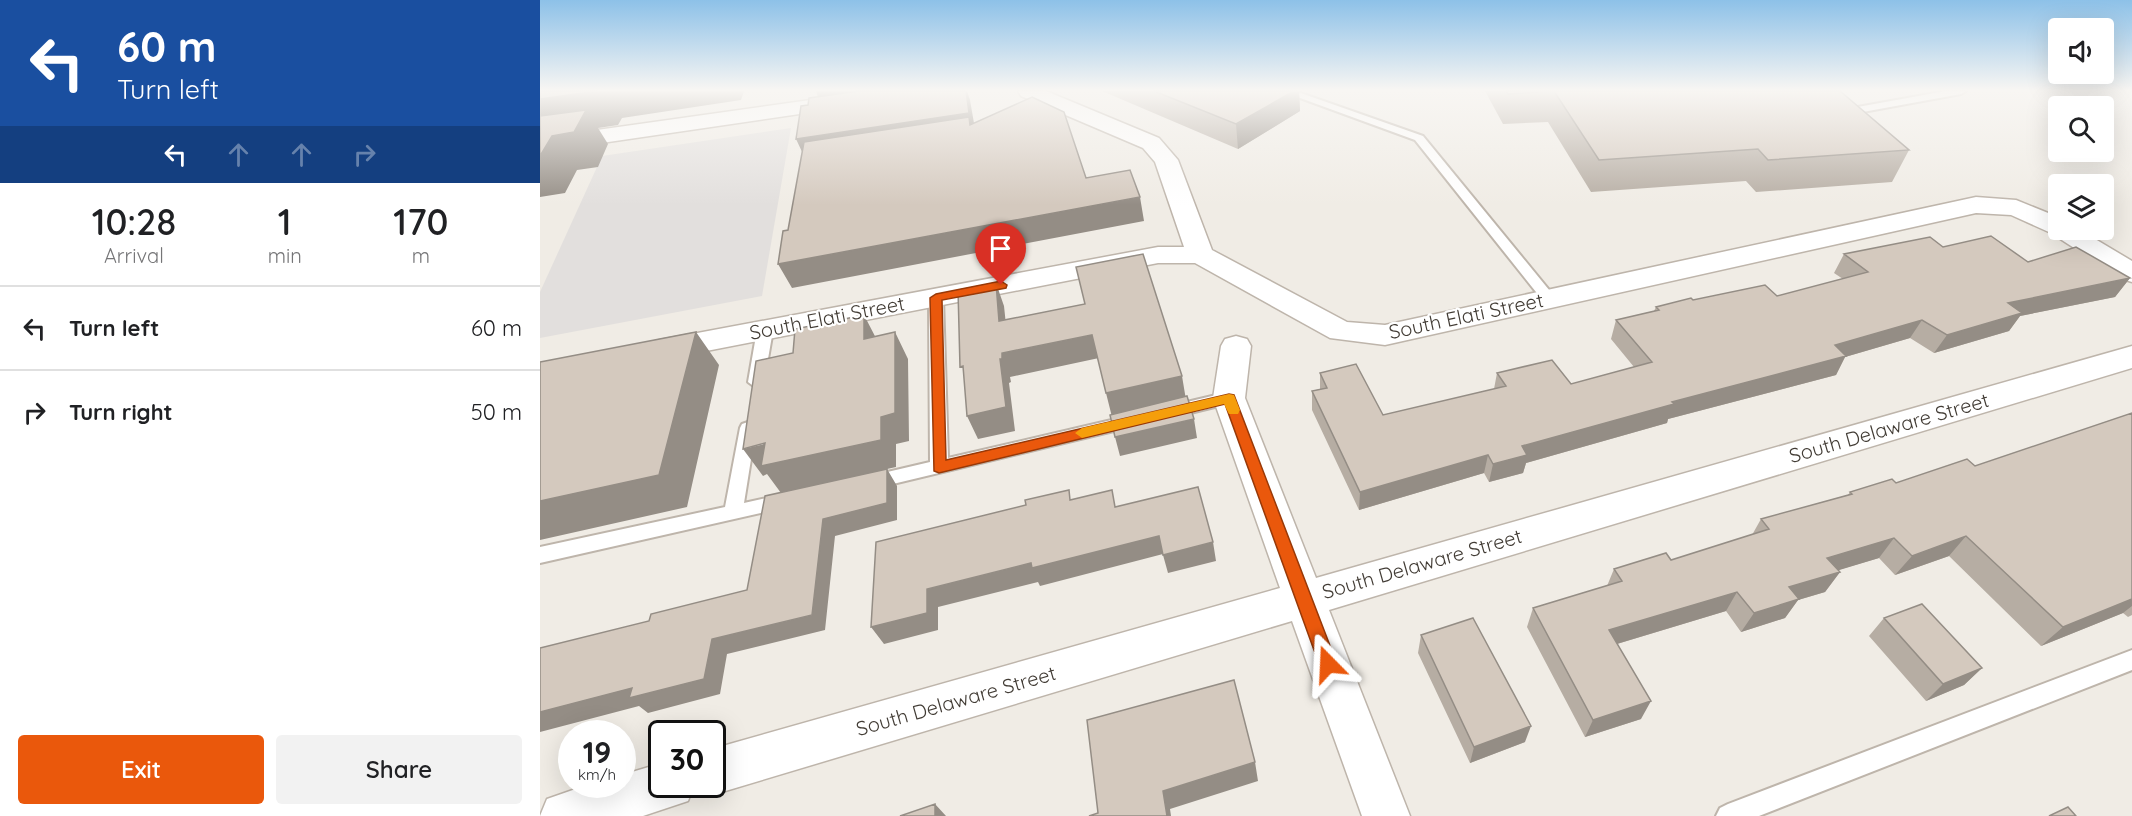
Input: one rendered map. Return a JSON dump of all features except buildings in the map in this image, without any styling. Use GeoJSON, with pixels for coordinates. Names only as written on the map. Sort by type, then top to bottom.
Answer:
{"type":"FeatureCollection","features":[{"type":"Feature","properties":{"kind":"street"},"geometry":{"type":"LineString","coordinates":[[540,145],[624,129]]}},
{"type":"Feature","properties":{"kind":"street"},"geometry":{"type":"LineString","coordinates":[[1115,129],[1151,143],[1166,160],[1200,255]]}},
{"type":"Feature","properties":{"kind":"street","name":"South Elati Street"},"geometry":{"type":"LineString","coordinates":[[630,355],[1158,255],[1200,255],[1341,331],[1385,335],[1976,205],[2016,208],[2048,222]]}},
{"type":"Feature","properties":{"kind":"street"},"geometry":{"type":"LineString","coordinates":[[2078,240],[2132,273]]}},
{"type":"Feature","properties":{"kind":"street"},"geometry":{"type":"LineString","coordinates":[[1236,346],[1229,398],[1386,816]]}},
{"type":"Feature","properties":{"kind":"street","name":"South Delaware Street"},"geometry":{"type":"LineString","coordinates":[[726,768],[2132,357]]}},
{"type":"Feature","properties":{"kind":"street"},"geometry":{"type":"LineString","coordinates":[[564,816],[648,791]]}},
{"type":"Feature","properties":{"kind":"lane"},"geometry":{"type":"LineString","coordinates":[[1394,129],[1419,138],[1548,299]]}},
{"type":"Feature","properties":{"kind":"lane"},"geometry":{"type":"LineString","coordinates":[[936,298],[939,467]]}},
{"type":"Feature","properties":{"kind":"lane"},"geometry":{"type":"LineString","coordinates":[[733,512],[765,330]]}},
{"type":"Feature","properties":{"kind":"lane"},"geometry":{"type":"LineString","coordinates":[[859,485],[1229,398]]}},
{"type":"Feature","properties":{"kind":"lane"},"geometry":{"type":"LineString","coordinates":[[540,555],[802,497]]}},
{"type":"Feature","properties":{"kind":"lane"},"geometry":{"type":"LineString","coordinates":[[1728,816],[2132,660]]}},
{"type":"Feature","properties":{"kind":"shaded area"},"geometry":{"type":"Polygon","coordinates":[[[791,129],[762,296],[540,338],[540,292],[602,156],[791,129]]]}},
{"type":"Feature","properties":{"kind":"slow traffic"},"geometry":{"type":"LineString","coordinates":[[1082,433],[1229,398],[1234,410]]}},
{"type":"Feature","properties":{"kind":"route"},"geometry":{"type":"LineString","coordinates":[[1001,285],[936,298],[939,467],[1229,398],[1328,664]]}}]}
